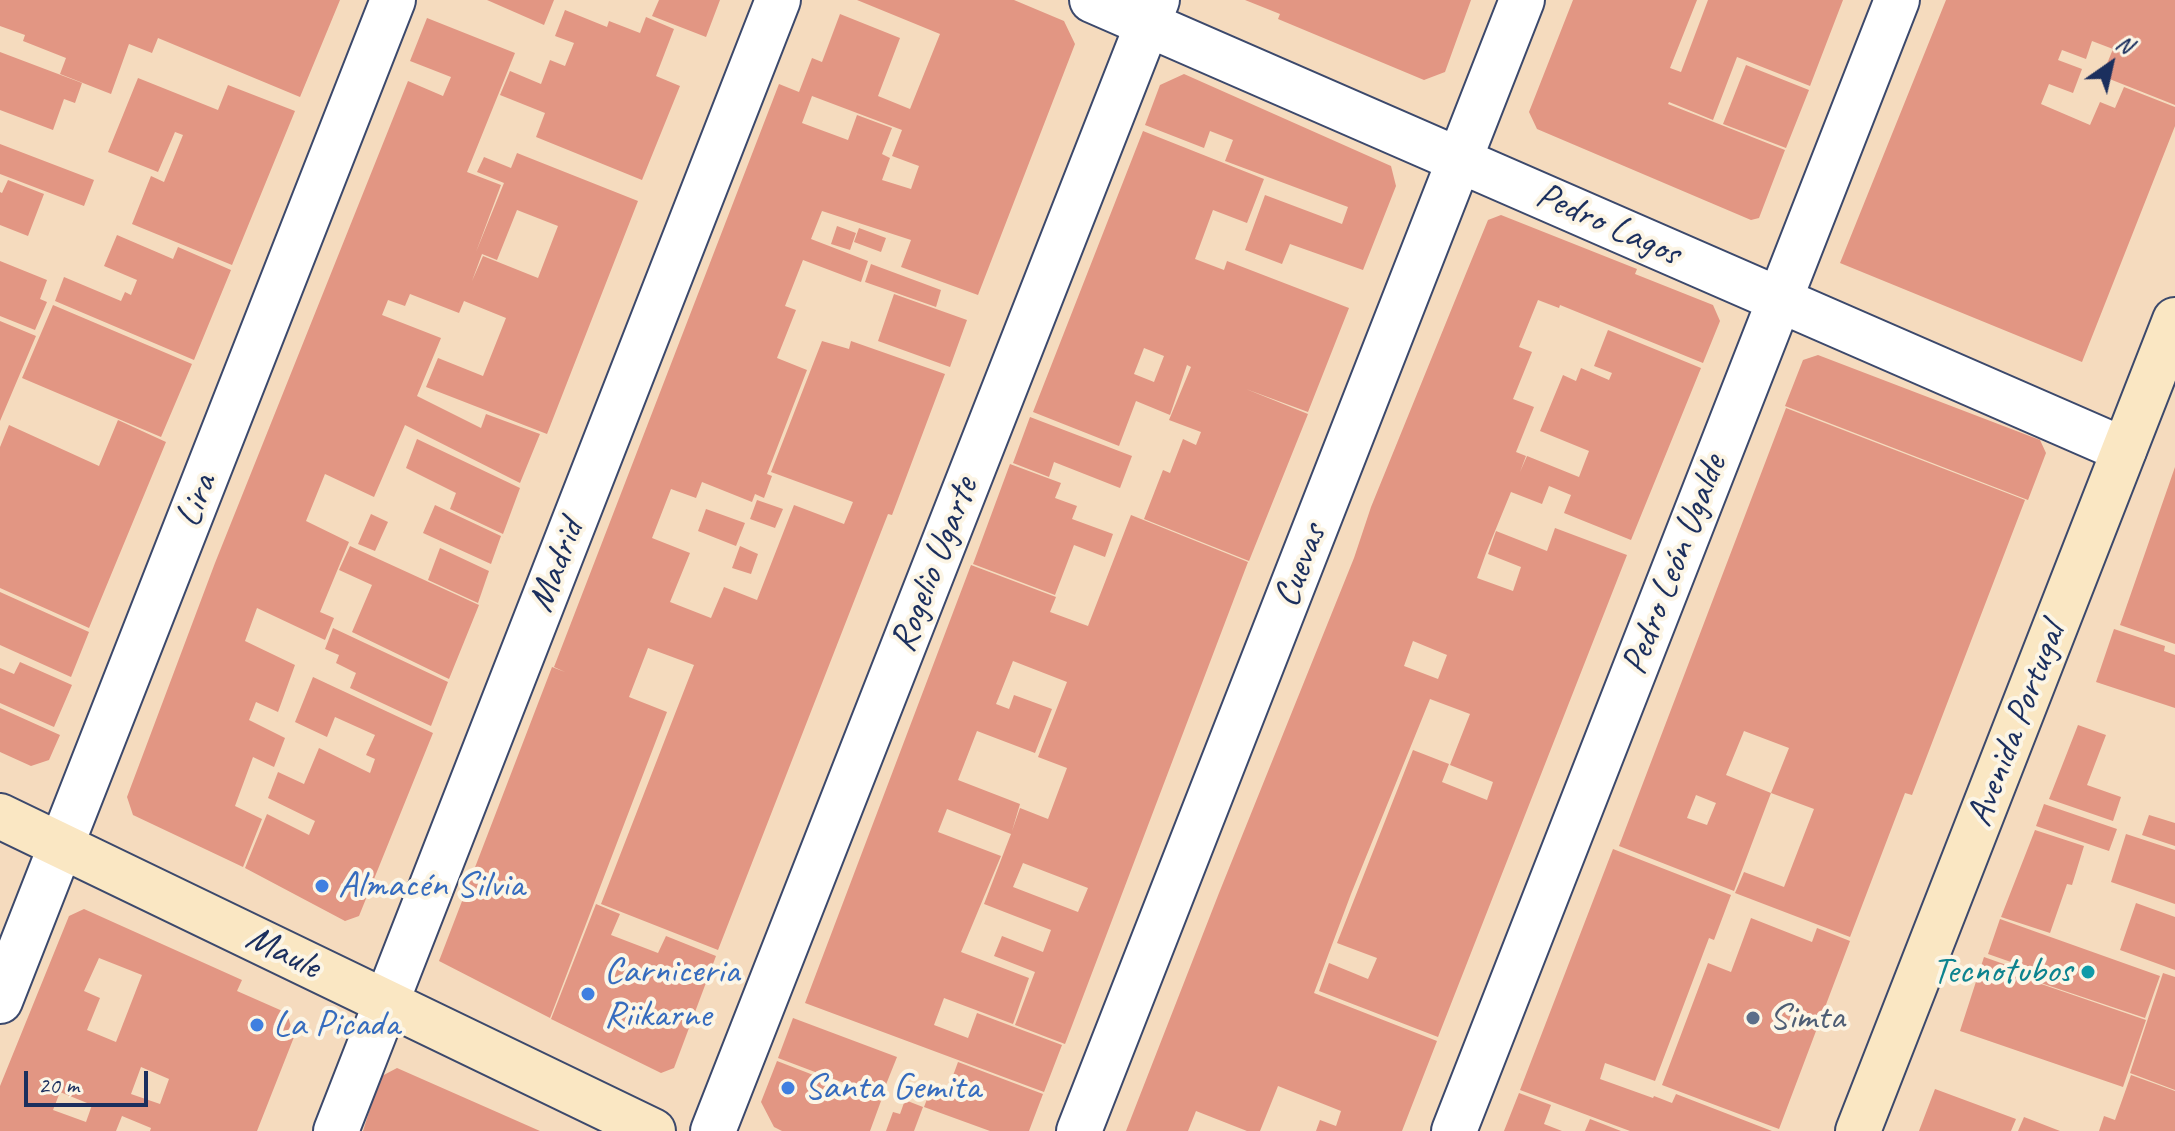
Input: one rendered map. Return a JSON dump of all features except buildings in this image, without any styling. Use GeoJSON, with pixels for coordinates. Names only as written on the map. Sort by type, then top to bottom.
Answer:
{"type":"FeatureCollection","features":[{"type":"Feature","properties":{"kind":"street","name":"Lira"},"geometry":{"type":"LineString","coordinates":[[0,1001],[393,0]]}},
{"type":"Feature","properties":{"kind":"street","name":"Madrid"},"geometry":{"type":"LineString","coordinates":[[336,1131],[778,0]]}},
{"type":"Feature","properties":{"kind":"street","name":"Pedro Lagos"},"geometry":{"type":"LineString","coordinates":[[1092,0],[1152,12],[1460,160],[2124,450]]}},
{"type":"Feature","properties":{"kind":"street","name":"Cuevas"},"geometry":{"type":"LineString","coordinates":[[1079,1131],[1522,0]]}},
{"type":"Feature","properties":{"kind":"street","name":"Pedro León Ugalde"},"geometry":{"type":"LineString","coordinates":[[1454,1131],[1897,0]]}},
{"type":"Feature","properties":{"kind":"street","name":"Rogelio Ugarte"},"geometry":{"type":"LineString","coordinates":[[713,1131],[1152,12]]}},
{"type":"Feature","properties":{"kind":"street","name":"Avenida Portugal"},"geometry":{"type":"LineString","coordinates":[[1858,1131],[2175,320]]}},
{"type":"Feature","properties":{"kind":"street","name":"Maule"},"geometry":{"type":"LineString","coordinates":[[0,816],[653,1131]]}},
{"type":"Feature","properties":{"kind":"place","name":"Almacén Silvia"},"geometry":{"type":"Point","coordinates":[322,886]}},
{"type":"Feature","properties":{"kind":"place","name":"Tecnotubos"},"geometry":{"type":"Point","coordinates":[2088,972]}},
{"type":"Feature","properties":{"kind":"place","name":"Carniceria Riikarne"},"geometry":{"type":"Point","coordinates":[588,994]}},
{"type":"Feature","properties":{"kind":"place","name":"Simta"},"geometry":{"type":"Point","coordinates":[1753,1018]}},
{"type":"Feature","properties":{"kind":"place","name":"La Picada"},"geometry":{"type":"Point","coordinates":[257,1025]}},
{"type":"Feature","properties":{"kind":"place","name":"Santa Gemita"},"geometry":{"type":"Point","coordinates":[788,1088]}}]}
